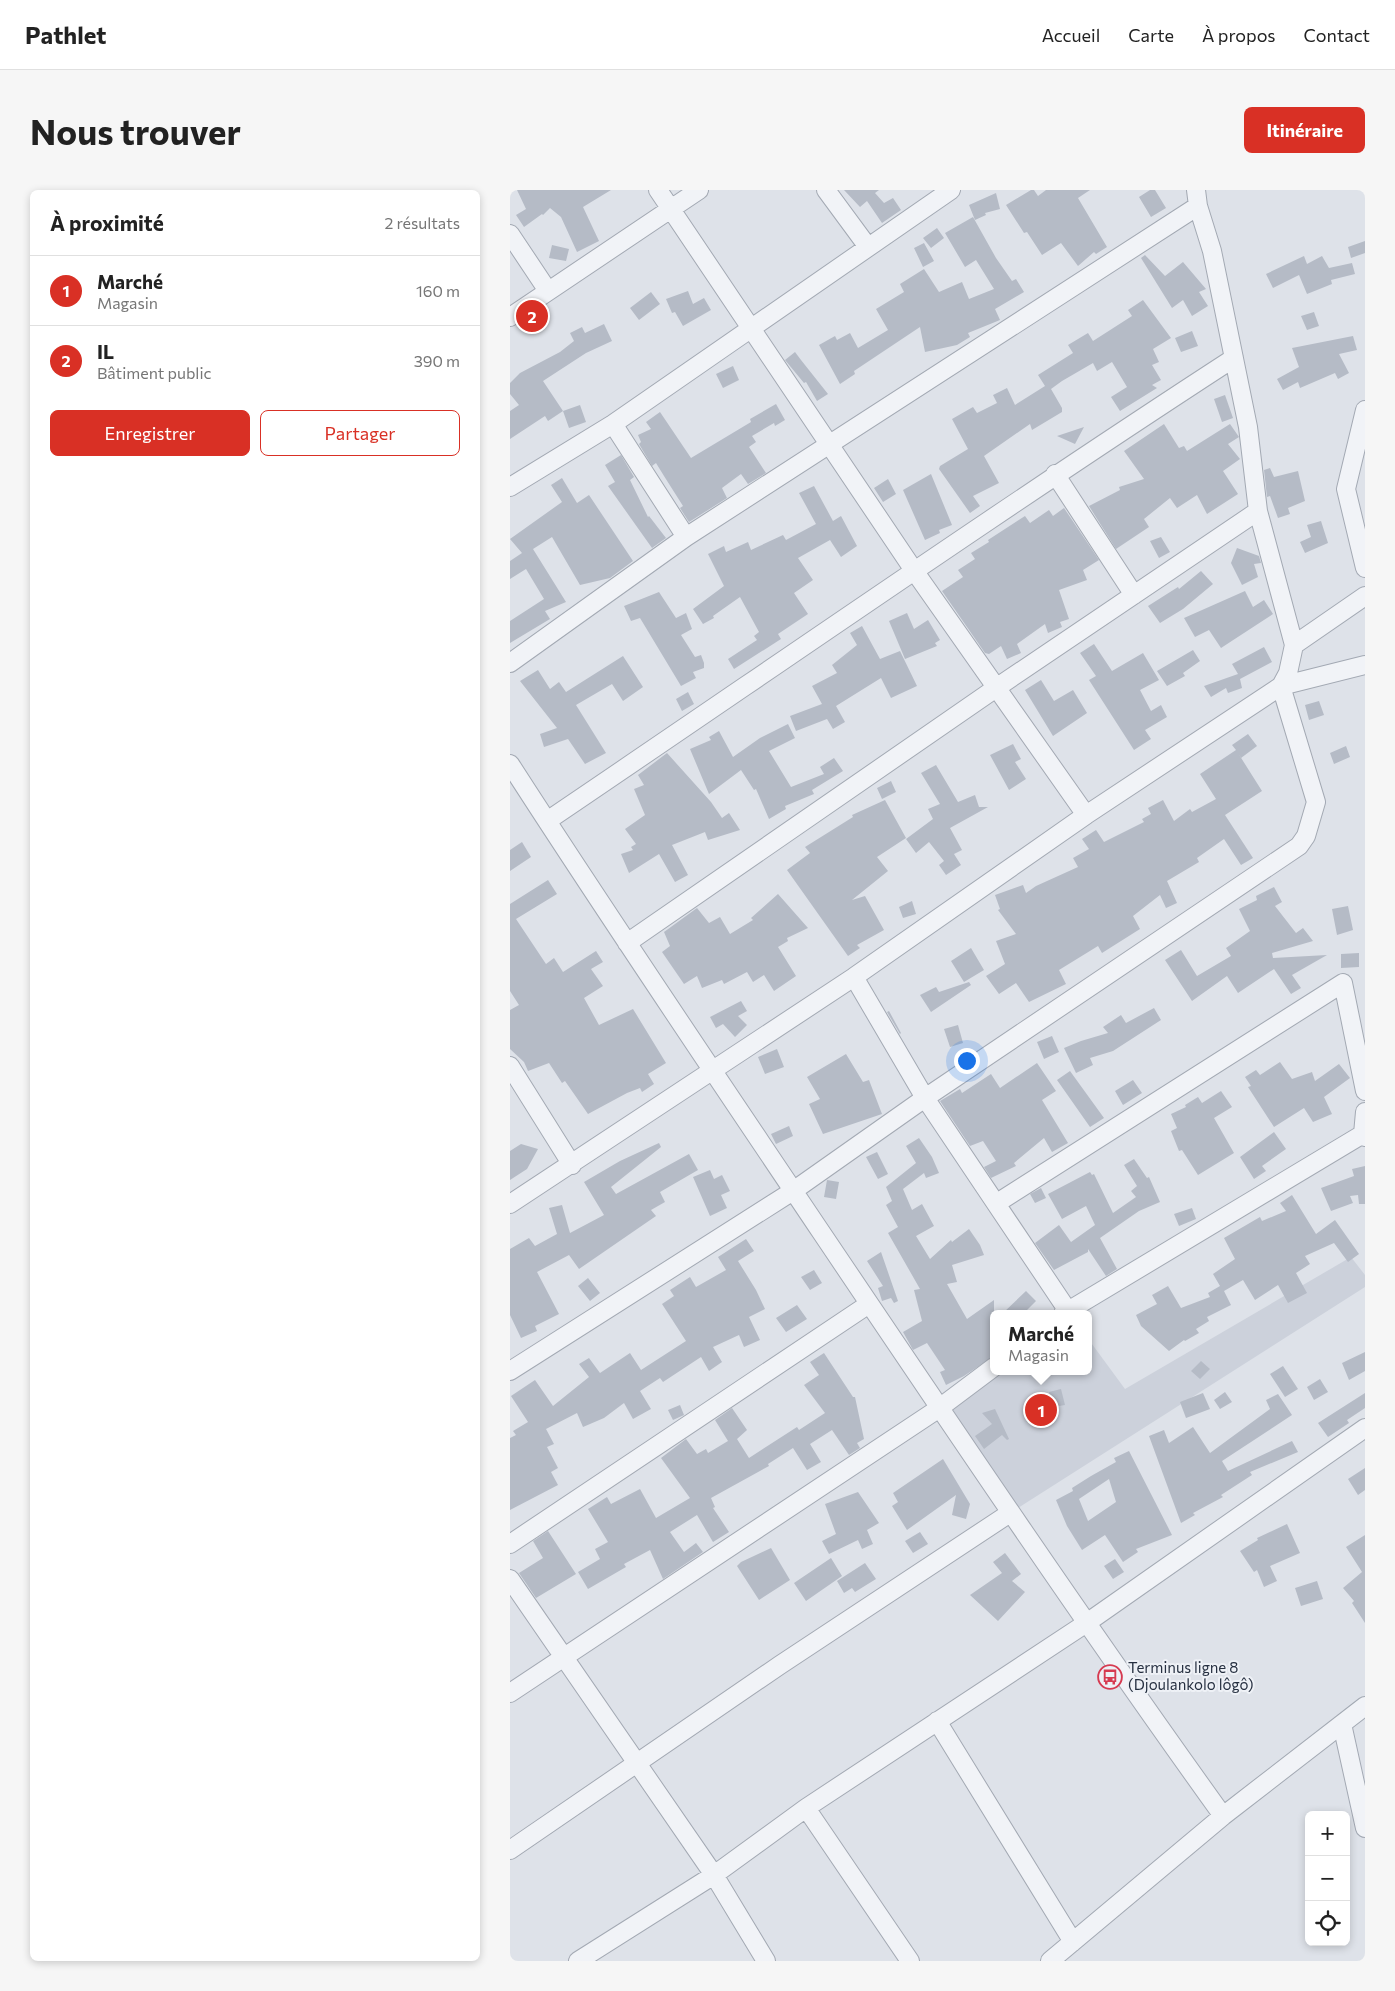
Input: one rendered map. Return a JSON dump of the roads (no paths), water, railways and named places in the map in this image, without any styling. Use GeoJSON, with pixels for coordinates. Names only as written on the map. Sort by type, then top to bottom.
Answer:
{"type":"FeatureCollection","features":[{"type":"Feature","properties":{"kind":"street"},"geometry":{"type":"LineString","coordinates":[[658,190],[915,572],[1086,815]]}},
{"type":"Feature","properties":{"kind":"street"},"geometry":{"type":"LineString","coordinates":[[510,317],[699,190]]}},
{"type":"Feature","properties":{"kind":"street"},"geometry":{"type":"LineString","coordinates":[[826,190],[868,247]]}},
{"type":"Feature","properties":{"kind":"street"},"geometry":{"type":"LineString","coordinates":[[510,487],[613,424],[951,190]]}},
{"type":"Feature","properties":{"kind":"street"},"geometry":{"type":"LineString","coordinates":[[510,663],[686,537],[830,445],[1197,198],[1212,251],[1248,428],[1258,511],[1294,645],[1288,673],[1281,686],[1316,802],[1309,829],[1298,846],[925,1098],[794,1191],[510,1371]]}},
{"type":"Feature","properties":{"kind":"street"},"geometry":{"type":"LineString","coordinates":[[510,234],[548,291]]}},
{"type":"Feature","properties":{"kind":"street"},"geometry":{"type":"LineString","coordinates":[[547,821],[915,572],[1055,474],[1234,358]]}},
{"type":"Feature","properties":{"kind":"street"},"geometry":{"type":"LineString","coordinates":[[1365,410],[1346,489],[1365,568]]}},
{"type":"Feature","properties":{"kind":"street"},"geometry":{"type":"LineString","coordinates":[[613,424],[686,537]]}},
{"type":"Feature","properties":{"kind":"street"},"geometry":{"type":"LineString","coordinates":[[1055,474],[1134,595]]}},
{"type":"Feature","properties":{"kind":"street"},"geometry":{"type":"LineString","coordinates":[[627,943],[996,688],[1258,511]]}},
{"type":"Feature","properties":{"kind":"street"},"geometry":{"type":"LineString","coordinates":[[1294,645],[1365,596]]}},
{"type":"Feature","properties":{"kind":"street"},"geometry":{"type":"LineString","coordinates":[[510,1204],[854,977],[1086,815],[1281,686],[1365,665]]}},
{"type":"Feature","properties":{"kind":"street"},"geometry":{"type":"LineString","coordinates":[[510,764],[938,1409],[1088,1622],[1116,1668],[1222,1816]]}},
{"type":"Feature","properties":{"kind":"street"},"geometry":{"type":"LineString","coordinates":[[854,977],[925,1098],[997,1203],[1065,1310]]}},
{"type":"Feature","properties":{"kind":"street"},"geometry":{"type":"LineString","coordinates":[[997,1203],[1343,982],[1365,1091]]}},
{"type":"Feature","properties":{"kind":"street"},"geometry":{"type":"LineString","coordinates":[[510,1066],[572,1164]]}},
{"type":"Feature","properties":{"kind":"street"},"geometry":{"type":"LineString","coordinates":[[1069,1310],[1364,1136],[1365,1112]]}},
{"type":"Feature","properties":{"kind":"street"},"geometry":{"type":"LineString","coordinates":[[510,1544],[869,1304]]}},
{"type":"Feature","properties":{"kind":"street"},"geometry":{"type":"LineString","coordinates":[[510,1693],[938,1409],[990,1370]]}},
{"type":"Feature","properties":{"kind":"street"},"geometry":{"type":"LineString","coordinates":[[578,1961],[714,1874],[806,1808],[1088,1622],[1365,1428]]}},
{"type":"Feature","properties":{"kind":"street"},"geometry":{"type":"LineString","coordinates":[[510,1850],[780,1665],[1010,1513]]}},
{"type":"Feature","properties":{"kind":"street"},"geometry":{"type":"LineString","coordinates":[[510,1579],[714,1874],[766,1961]]}},
{"type":"Feature","properties":{"kind":"street"},"geometry":{"type":"LineString","coordinates":[[1050,1961],[1222,1816],[1365,1706]]}},
{"type":"Feature","properties":{"kind":"street"},"geometry":{"type":"LineString","coordinates":[[937,1721],[1073,1942]]}},
{"type":"Feature","properties":{"kind":"street"},"geometry":{"type":"LineString","coordinates":[[1342,1724],[1365,1828]]}},
{"type":"Feature","properties":{"kind":"street"},"geometry":{"type":"LineString","coordinates":[[806,1808],[910,1961]]}},
{"type":"Feature","properties":{"kind":"place","name":"IL"},"geometry":{"type":"Point","coordinates":[532,316]}},
{"type":"Feature","properties":{"kind":"place","name":"Marché"},"geometry":{"type":"Point","coordinates":[1041,1410]}},
{"type":"Feature","properties":{"kind":"place","name":"Terminus ligne 8 (Djoulankolo lôgô)"},"geometry":{"type":"Point","coordinates":[1110,1677]}}]}
